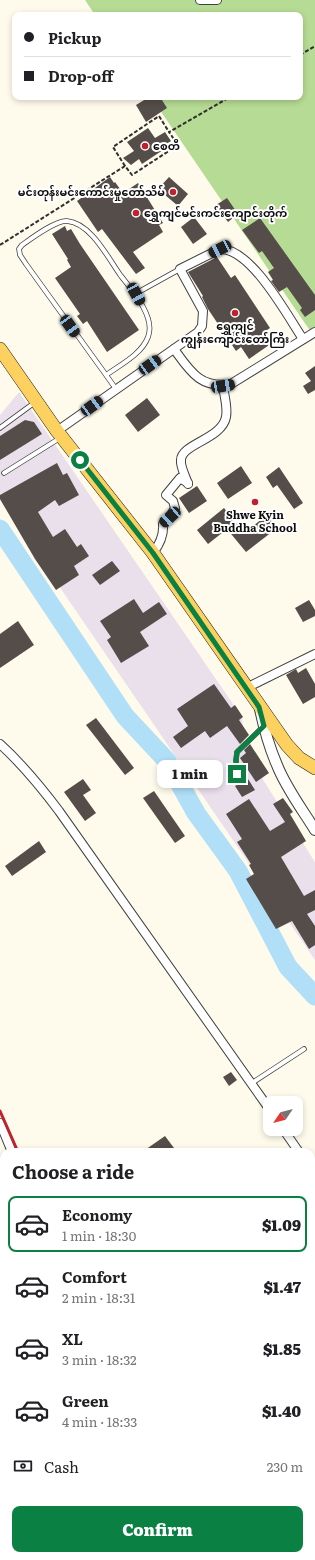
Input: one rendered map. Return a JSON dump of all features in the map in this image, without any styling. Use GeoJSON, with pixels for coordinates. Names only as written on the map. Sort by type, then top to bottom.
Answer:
{"type":"FeatureCollection","features":[{"type":"Feature","properties":{"kind":"main road"},"geometry":{"type":"LineString","coordinates":[[0,349],[59,434],[153,553],[286,745],[300,758],[315,768]]}},
{"type":"Feature","properties":{"kind":"street"},"geometry":{"type":"LineString","coordinates":[[200,0],[217,0]]}},
{"type":"Feature","properties":{"kind":"street"},"geometry":{"type":"LineString","coordinates":[[59,434],[116,389],[198,332],[202,326],[203,311],[180,270],[220,249],[225,249],[239,254],[249,262],[272,291],[303,339]]}},
{"type":"Feature","properties":{"kind":"street"},"geometry":{"type":"LineString","coordinates":[[174,349],[194,375],[207,383],[223,386],[231,384],[315,332]]}},
{"type":"Feature","properties":{"kind":"street"},"geometry":{"type":"LineString","coordinates":[[153,553],[158,547],[164,532],[162,524],[170,517],[175,508],[173,501],[166,494],[180,478],[188,484],[180,462],[181,457],[185,452],[216,432],[224,425],[226,415],[223,386]]}},
{"type":"Feature","properties":{"kind":"street"},"geometry":{"type":"LineString","coordinates":[[246,688],[315,654]]}},
{"type":"Feature","properties":{"kind":"street"},"geometry":{"type":"LineString","coordinates":[[259,707],[268,742],[278,767],[290,790],[315,830]]}},
{"type":"Feature","properties":{"kind":"street"},"geometry":{"type":"LineString","coordinates":[[0,744],[38,783],[59,811],[263,1100]]}},
{"type":"Feature","properties":{"kind":"street"},"geometry":{"type":"LineString","coordinates":[[0,1123],[10,1148]]}},
{"type":"Feature","properties":{"kind":"street"},"geometry":{"type":"LineString","coordinates":[[288,1136],[296,1148]]}},
{"type":"Feature","properties":{"kind":"lane"},"geometry":{"type":"LineString","coordinates":[[106,375],[140,350],[149,336],[149,323],[136,294],[121,276],[93,236],[83,227],[67,221],[59,222],[22,245],[19,249],[20,255],[116,389]]}},
{"type":"Feature","properties":{"kind":"lane"},"geometry":{"type":"LineString","coordinates":[[136,294],[180,270]]}},
{"type":"Feature","properties":{"kind":"lane"},"geometry":{"type":"LineString","coordinates":[[0,428],[36,401]]}},
{"type":"Feature","properties":{"kind":"lane"},"geometry":{"type":"LineString","coordinates":[[4,473],[59,434]]}},
{"type":"Feature","properties":{"kind":"lane"},"geometry":{"type":"LineString","coordinates":[[237,774],[237,752],[264,726]]}},
{"type":"Feature","properties":{"kind":"lane"},"geometry":{"type":"LineString","coordinates":[[252,1084],[304,1049]]}},
{"type":"Feature","properties":{"kind":"path"},"geometry":{"type":"LineString","coordinates":[[303,53],[315,46]]}},
{"type":"Feature","properties":{"kind":"path"},"geometry":{"type":"LineString","coordinates":[[169,132],[225,100]]}},
{"type":"Feature","properties":{"kind":"path"},"geometry":{"type":"LineString","coordinates":[[159,116],[169,132],[178,145],[132,175],[113,147],[159,116]]}},
{"type":"Feature","properties":{"kind":"path"},"geometry":{"type":"LineString","coordinates":[[0,244],[125,166]]}},
{"type":"Feature","properties":{"kind":"shaded area"},"geometry":{"type":"Polygon","coordinates":[[[19,392],[242,717],[245,751],[315,862],[315,960],[0,500],[0,415],[19,392]]]}},
{"type":"Feature","properties":{"kind":"green space"},"geometry":{"type":"Polygon","coordinates":[[[85,0],[315,0],[315,338],[153,100],[303,100],[303,12],[93,12],[85,0]]]}},
{"type":"Feature","properties":{"kind":"building"},"geometry":{"type":"Polygon","coordinates":[[[144,100],[162,100],[167,108],[146,122],[136,105],[144,100]]]}},
{"type":"Feature","properties":{"kind":"building","name":"စေတီ"},"geometry":{"type":"Polygon","coordinates":[[[148,128],[155,138],[165,132],[171,141],[161,148],[163,150],[142,164],[139,159],[131,165],[123,158],[134,151],[127,142],[148,128]]]}},
{"type":"Feature","properties":{"kind":"building"},"geometry":{"type":"Polygon","coordinates":[[[110,177],[123,193],[138,183],[163,223],[159,225],[163,232],[133,252],[145,268],[136,274],[102,229],[98,232],[77,201],[110,177]]]}},
{"type":"Feature","properties":{"kind":"building","name":"မင်းတုန်းမင်းကောင်းမှုတော်သိမ်"},"geometry":{"type":"Polygon","coordinates":[[[169,177],[188,194],[178,206],[158,189],[169,177]]]}},
{"type":"Feature","properties":{"kind":"building"},"geometry":{"type":"Polygon","coordinates":[[[227,198],[238,214],[228,222],[216,205],[227,198]]]}},
{"type":"Feature","properties":{"kind":"building"},"geometry":{"type":"Polygon","coordinates":[[[194,217],[207,234],[193,244],[181,227],[194,217]]]}},
{"type":"Feature","properties":{"kind":"building"},"geometry":{"type":"Polygon","coordinates":[[[260,218],[315,295],[315,310],[305,317],[300,310],[302,308],[287,287],[279,292],[271,281],[273,280],[268,272],[274,268],[262,251],[259,253],[242,230],[260,218]]]}},
{"type":"Feature","properties":{"kind":"building"},"geometry":{"type":"Polygon","coordinates":[[[65,226],[67,231],[71,229],[139,330],[107,352],[87,321],[83,324],[77,316],[80,314],[55,278],[71,267],[67,260],[68,259],[52,234],[65,226]]]}},
{"type":"Feature","properties":{"kind":"building","name":"ရွှေကျင် ကျွန်းကျောင်းတော်ကြီး"},"geometry":{"type":"Polygon","coordinates":[[[217,257],[231,278],[235,275],[270,328],[264,332],[272,343],[249,359],[241,347],[236,351],[208,309],[202,297],[203,296],[188,272],[217,257]]]}},
{"type":"Feature","properties":{"kind":"building"},"geometry":{"type":"Polygon","coordinates":[[[315,366],[315,390],[308,394],[303,386],[311,381],[305,373],[315,366]]]}},
{"type":"Feature","properties":{"kind":"building"},"geometry":{"type":"Polygon","coordinates":[[[147,398],[160,415],[138,432],[125,415],[147,398]]]}},
{"type":"Feature","properties":{"kind":"building"},"geometry":{"type":"Polygon","coordinates":[[[25,420],[34,422],[42,434],[0,460],[0,436],[25,420]]]}},
{"type":"Feature","properties":{"kind":"building"},"geometry":{"type":"Polygon","coordinates":[[[57,463],[63,475],[67,473],[79,495],[59,506],[55,500],[38,512],[53,537],[65,529],[77,547],[81,544],[89,556],[74,566],[79,575],[56,590],[35,559],[0,499],[0,495],[57,463]]]}},
{"type":"Feature","properties":{"kind":"building"},"geometry":{"type":"Polygon","coordinates":[[[241,466],[252,483],[228,499],[217,483],[241,466]]]}},
{"type":"Feature","properties":{"kind":"building"},"geometry":{"type":"Polygon","coordinates":[[[279,467],[303,503],[294,509],[277,485],[273,488],[266,477],[279,467]]]}},
{"type":"Feature","properties":{"kind":"building"},"geometry":{"type":"Polygon","coordinates":[[[197,486],[207,501],[189,513],[179,498],[197,486]]]}},
{"type":"Feature","properties":{"kind":"building"},"geometry":{"type":"Polygon","coordinates":[[[224,508],[244,533],[267,515],[277,528],[246,552],[227,529],[208,544],[197,530],[224,508]]]}},
{"type":"Feature","properties":{"kind":"building"},"geometry":{"type":"Polygon","coordinates":[[[112,561],[120,571],[100,585],[92,575],[112,561]]]}},
{"type":"Feature","properties":{"kind":"building"},"geometry":{"type":"Polygon","coordinates":[[[134,599],[143,613],[159,602],[167,614],[140,632],[149,646],[121,663],[107,640],[111,637],[100,621],[134,599]]]}},
{"type":"Feature","properties":{"kind":"building"},"geometry":{"type":"Polygon","coordinates":[[[309,600],[315,610],[315,616],[303,622],[295,608],[309,600]]]}},
{"type":"Feature","properties":{"kind":"building"},"geometry":{"type":"Polygon","coordinates":[[[18,621],[34,645],[0,668],[0,634],[18,621]]]}},
{"type":"Feature","properties":{"kind":"building"},"geometry":{"type":"Polygon","coordinates":[[[306,668],[315,684],[315,697],[303,704],[286,675],[296,669],[298,673],[306,668]]]}},
{"type":"Feature","properties":{"kind":"building"},"geometry":{"type":"Polygon","coordinates":[[[214,684],[231,708],[235,705],[243,717],[239,720],[249,735],[240,744],[227,726],[210,738],[205,731],[181,748],[173,737],[188,726],[177,709],[214,684]]]}},
{"type":"Feature","properties":{"kind":"building"},"geometry":{"type":"Polygon","coordinates":[[[96,718],[134,768],[125,775],[86,725],[96,718]]]}},
{"type":"Feature","properties":{"kind":"building"},"geometry":{"type":"Polygon","coordinates":[[[250,744],[269,773],[256,782],[240,758],[246,753],[244,750],[250,744]]]}},
{"type":"Feature","properties":{"kind":"building"},"geometry":{"type":"Polygon","coordinates":[[[83,779],[91,790],[83,795],[96,813],[85,821],[64,792],[83,779]]]}},
{"type":"Feature","properties":{"kind":"building"},"geometry":{"type":"Polygon","coordinates":[[[248,779],[255,790],[242,797],[235,786],[248,779]]]}},
{"type":"Feature","properties":{"kind":"building"},"geometry":{"type":"Polygon","coordinates":[[[154,791],[185,836],[175,843],[143,798],[154,791]]]}},
{"type":"Feature","properties":{"kind":"building"},"geometry":{"type":"Polygon","coordinates":[[[283,798],[293,812],[290,814],[306,841],[281,857],[304,896],[315,890],[315,910],[307,914],[315,926],[315,945],[309,949],[292,921],[276,929],[246,879],[254,874],[249,865],[251,864],[237,842],[242,839],[226,814],[249,799],[270,831],[285,822],[273,804],[283,798]]]}},
{"type":"Feature","properties":{"kind":"building"},"geometry":{"type":"Polygon","coordinates":[[[39,841],[46,852],[12,876],[5,866],[39,841]]]}},
{"type":"Feature","properties":{"kind":"building"},"geometry":{"type":"Polygon","coordinates":[[[231,1072],[237,1080],[229,1086],[223,1077],[231,1072]]]}},
{"type":"Feature","properties":{"kind":"building"},"geometry":{"type":"Polygon","coordinates":[[[165,1136],[174,1148],[148,1148],[165,1136]]]}},
{"type":"Feature","properties":{"kind":"waterway"},"geometry":{"type":"LineString","coordinates":[[0,529],[125,716],[167,761],[196,813],[238,871],[288,967],[315,996]]}},
{"type":"Feature","properties":{"kind":"railway"},"geometry":{"type":"LineString","coordinates":[[0,1111],[16,1148]]}},
{"type":"Feature","properties":{"kind":"place","name":"စေတီ"},"geometry":{"type":"Point","coordinates":[145,146]}},
{"type":"Feature","properties":{"kind":"place","name":"မင်းတုန်းမင်းကောင်းမှုတော်သိမ်"},"geometry":{"type":"Point","coordinates":[173,192]}},
{"type":"Feature","properties":{"kind":"place","name":"ရွှေကျင်မင်းကင်းကျောင်းတိုက်"},"geometry":{"type":"Point","coordinates":[136,213]}},
{"type":"Feature","properties":{"kind":"place","name":"ရွှေကျင် ကျွန်းကျောင်းတော်ကြီး"},"geometry":{"type":"Point","coordinates":[235,313]}},
{"type":"Feature","properties":{"kind":"place","name":"Shwe Kyin Buddha School"},"geometry":{"type":"Point","coordinates":[255,502]}},
{"type":"Feature","properties":{"kind":"route"},"geometry":{"type":"LineString","coordinates":[[80,460],[153,553],[259,707],[264,726],[237,752],[237,774]]}}]}
